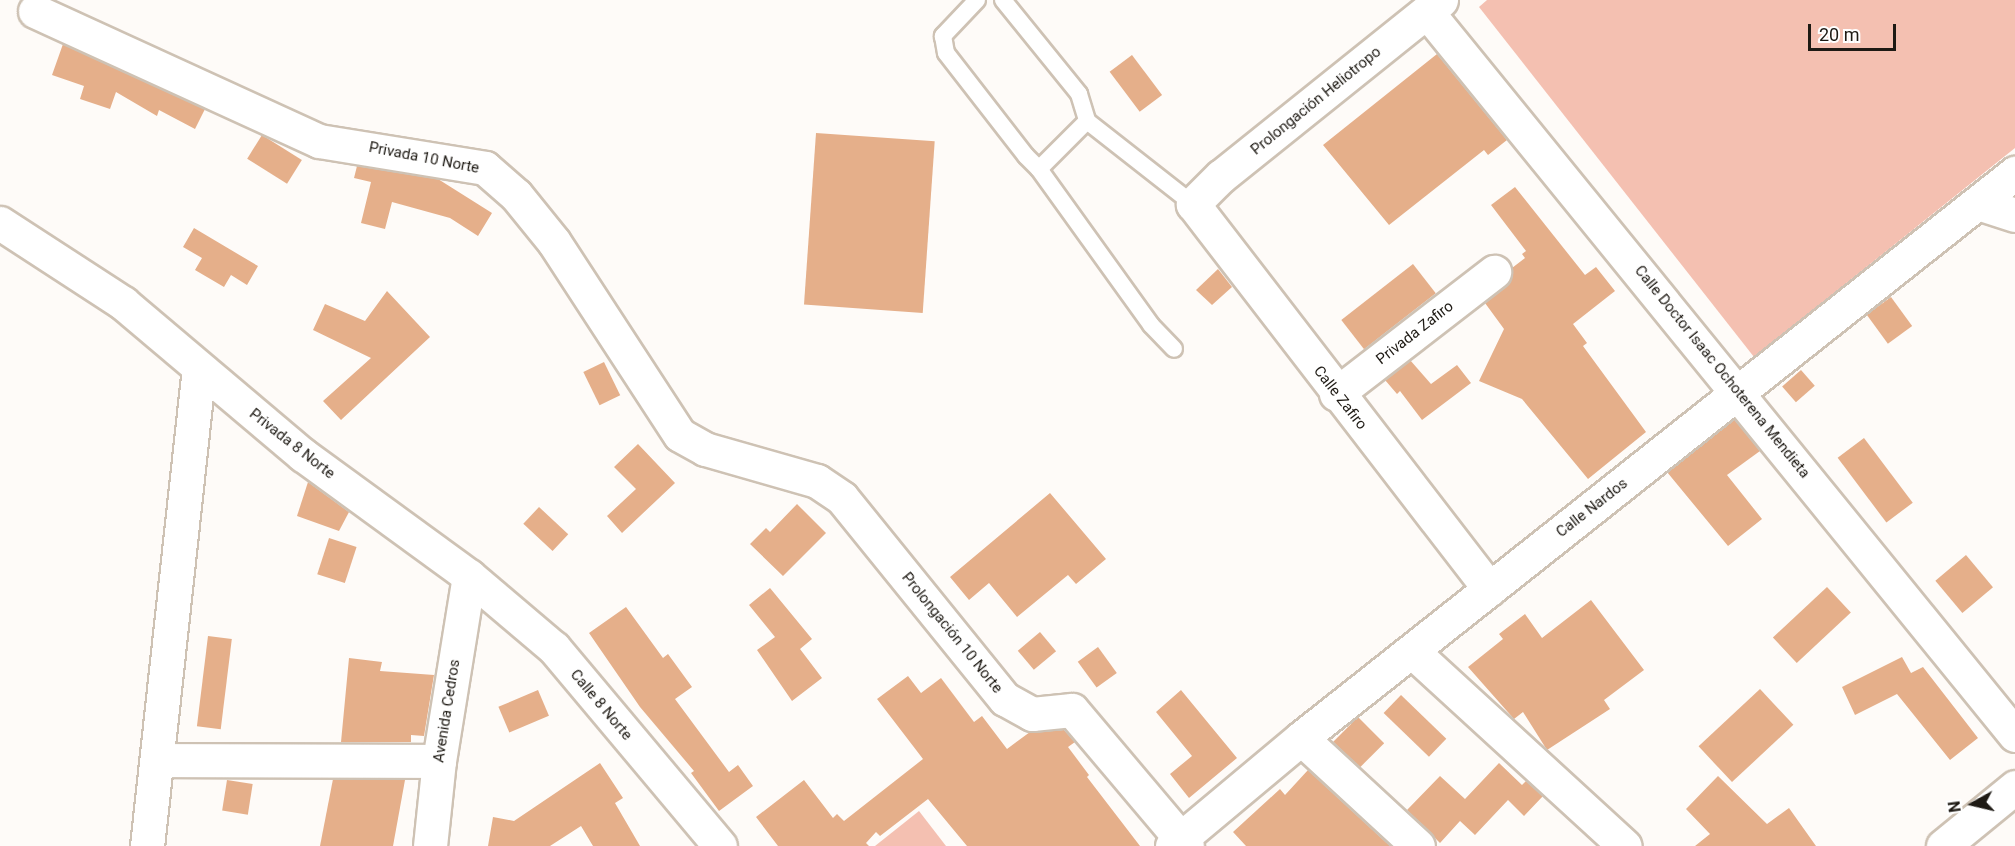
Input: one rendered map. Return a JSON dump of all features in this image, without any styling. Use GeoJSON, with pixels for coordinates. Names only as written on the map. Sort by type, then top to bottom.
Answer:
{"type":"FeatureCollection","features":[{"type":"Feature","properties":{"kind":"street","name":"Prolongación Heliotropo"},"geometry":{"type":"LineString","coordinates":[[1193,204],[1221,176],[1434,6]]}},
{"type":"Feature","properties":{"kind":"street","name":"Calle Doctor Isaac Ochoterena Mendieta"},"geometry":{"type":"LineString","coordinates":[[1434,6],[1739,392],[2015,735]]}},
{"type":"Feature","properties":{"kind":"street","name":"Privada 10 Norte"},"geometry":{"type":"LineString","coordinates":[[35,11],[319,141],[485,168],[516,195],[554,242],[680,435],[705,449],[772,469]]}},
{"type":"Feature","properties":{"kind":"street","name":"Calle Nardos"},"geometry":{"type":"LineString","coordinates":[[1180,844],[1301,738],[1413,652],[2015,173]]}},
{"type":"Feature","properties":{"kind":"street"},"geometry":{"type":"LineString","coordinates":[[1978,202],[2015,215]]}},
{"type":"Feature","properties":{"kind":"street","name":"Calle Zafiro"},"geometry":{"type":"LineString","coordinates":[[1193,204],[1336,394],[1490,589]]}},
{"type":"Feature","properties":{"kind":"street","name":"Privada 8 Norte"},"geometry":{"type":"LineString","coordinates":[[0,223],[123,303],[303,455],[469,576]]}},
{"type":"Feature","properties":{"kind":"street","name":"Privada Zafiro"},"geometry":{"type":"LineString","coordinates":[[1336,394],[1494,272]]}},
{"type":"Feature","properties":{"kind":"street"},"geometry":{"type":"LineString","coordinates":[[147,846],[199,369]]}},
{"type":"Feature","properties":{"kind":"street","name":"Prolongación 10 Norte"},"geometry":{"type":"LineString","coordinates":[[772,469],[817,481],[842,498],[1005,699],[1032,714],[1072,710],[1180,844]]}},
{"type":"Feature","properties":{"kind":"street","name":"Avenida Cedros"},"geometry":{"type":"LineString","coordinates":[[430,846],[439,760],[469,576]]}},
{"type":"Feature","properties":{"kind":"street","name":"Calle 8 Norte"},"geometry":{"type":"LineString","coordinates":[[469,576],[554,648],[720,846]]}},
{"type":"Feature","properties":{"kind":"street"},"geometry":{"type":"LineString","coordinates":[[1413,652],[1625,846]]}},
{"type":"Feature","properties":{"kind":"street"},"geometry":{"type":"LineString","coordinates":[[1301,738],[1418,846]]}},
{"type":"Feature","properties":{"kind":"street"},"geometry":{"type":"LineString","coordinates":[[158,760],[439,760]]}},
{"type":"Feature","properties":{"kind":"street"},"geometry":{"type":"LineString","coordinates":[[1943,846],[2015,787]]}},
{"type":"Feature","properties":{"kind":"lane"},"geometry":{"type":"LineString","coordinates":[[977,0],[943,36],[946,53],[1039,169],[1150,325],[1174,349]]}},
{"type":"Feature","properties":{"kind":"lane"},"geometry":{"type":"LineString","coordinates":[[1003,0],[1079,94],[1088,121],[1193,204]]}},
{"type":"Feature","properties":{"kind":"lane"},"geometry":{"type":"LineString","coordinates":[[1039,169],[1088,121]]}},
{"type":"Feature","properties":{"kind":"shaded area"},"geometry":{"type":"Polygon","coordinates":[[[1487,0],[2015,0],[2015,148],[1754,357],[1479,7],[1487,0]]]}},
{"type":"Feature","properties":{"kind":"shaded area"},"geometry":{"type":"Polygon","coordinates":[[[919,811],[946,846],[875,846],[919,811]]]}},
{"type":"Feature","properties":{"kind":"building"},"geometry":{"type":"Polygon","coordinates":[[[63,44],[205,109],[195,129],[159,110],[157,116],[116,92],[110,109],[80,99],[84,86],[52,75],[63,44]]]}},
{"type":"Feature","properties":{"kind":"building"},"geometry":{"type":"Polygon","coordinates":[[[1437,54],[1507,140],[1488,155],[1484,150],[1389,225],[1323,145],[1437,54]]]}},
{"type":"Feature","properties":{"kind":"building"},"geometry":{"type":"Polygon","coordinates":[[[1132,55],[1162,95],[1140,112],[1110,72],[1132,55]]]}},
{"type":"Feature","properties":{"kind":"building"},"geometry":{"type":"Polygon","coordinates":[[[816,133],[935,141],[923,313],[804,305],[816,133]]]}},
{"type":"Feature","properties":{"kind":"building"},"geometry":{"type":"Polygon","coordinates":[[[262,135],[302,160],[287,184],[247,159],[262,135]]]}},
{"type":"Feature","properties":{"kind":"building"},"geometry":{"type":"Polygon","coordinates":[[[357,166],[438,179],[492,213],[478,236],[450,218],[392,202],[385,229],[361,223],[371,182],[354,178],[357,166]]]}},
{"type":"Feature","properties":{"kind":"building"},"geometry":{"type":"Polygon","coordinates":[[[1515,187],[1585,275],[1596,267],[1615,291],[1573,324],[1587,343],[1583,346],[1646,432],[1588,479],[1522,399],[1479,381],[1504,329],[1485,303],[1506,286],[1512,268],[1525,258],[1522,254],[1526,251],[1491,205],[1515,187]]]}},
{"type":"Feature","properties":{"kind":"building"},"geometry":{"type":"Polygon","coordinates":[[[194,228],[258,266],[247,285],[231,275],[224,287],[195,270],[202,258],[183,247],[194,228]]]}},
{"type":"Feature","properties":{"kind":"building"},"geometry":{"type":"Polygon","coordinates":[[[1413,264],[1436,293],[1364,349],[1341,320],[1413,264]]]}},
{"type":"Feature","properties":{"kind":"building"},"geometry":{"type":"Polygon","coordinates":[[[1218,269],[1232,287],[1212,305],[1196,290],[1218,269]]]}},
{"type":"Feature","properties":{"kind":"building"},"geometry":{"type":"Polygon","coordinates":[[[387,291],[430,337],[341,420],[323,401],[371,358],[313,330],[325,304],[365,321],[387,291]]]}},
{"type":"Feature","properties":{"kind":"building"},"geometry":{"type":"Polygon","coordinates":[[[1891,297],[1912,326],[1888,344],[1867,315],[1891,297]]]}},
{"type":"Feature","properties":{"kind":"building"},"geometry":{"type":"Polygon","coordinates":[[[1410,360],[1431,384],[1457,365],[1471,383],[1422,420],[1400,391],[1397,394],[1385,380],[1410,360]]]}},
{"type":"Feature","properties":{"kind":"building"},"geometry":{"type":"Polygon","coordinates":[[[604,362],[620,395],[600,405],[583,372],[604,362]]]}},
{"type":"Feature","properties":{"kind":"building"},"geometry":{"type":"Polygon","coordinates":[[[1801,370],[1815,386],[1796,402],[1782,386],[1801,370]]]}},
{"type":"Feature","properties":{"kind":"building"},"geometry":{"type":"Polygon","coordinates":[[[1734,419],[1760,451],[1727,475],[1762,519],[1728,546],[1667,472],[1734,419]]]}},
{"type":"Feature","properties":{"kind":"building"},"geometry":{"type":"Polygon","coordinates":[[[1864,438],[1913,503],[1886,523],[1838,458],[1864,438]]]}},
{"type":"Feature","properties":{"kind":"building"},"geometry":{"type":"Polygon","coordinates":[[[638,444],[675,483],[622,533],[607,516],[636,489],[614,467],[638,444]]]}},
{"type":"Feature","properties":{"kind":"building"},"geometry":{"type":"Polygon","coordinates":[[[308,482],[349,512],[339,531],[297,516],[308,482]]]}},
{"type":"Feature","properties":{"kind":"building"},"geometry":{"type":"Polygon","coordinates":[[[1050,493],[1106,559],[1076,584],[1068,575],[1017,617],[989,583],[969,600],[950,577],[1050,493]]]}},
{"type":"Feature","properties":{"kind":"building"},"geometry":{"type":"Polygon","coordinates":[[[797,504],[826,533],[783,576],[750,544],[766,528],[770,532],[797,504]]]}},
{"type":"Feature","properties":{"kind":"building"},"geometry":{"type":"Polygon","coordinates":[[[539,507],[568,534],[553,551],[523,524],[539,507]]]}},
{"type":"Feature","properties":{"kind":"building"},"geometry":{"type":"Polygon","coordinates":[[[329,538],[357,547],[345,583],[317,574],[329,538]]]}},
{"type":"Feature","properties":{"kind":"building"},"geometry":{"type":"Polygon","coordinates":[[[1966,555],[1993,587],[1962,613],[1935,581],[1966,555]]]}},
{"type":"Feature","properties":{"kind":"building"},"geometry":{"type":"Polygon","coordinates":[[[1827,587],[1851,613],[1797,663],[1773,637],[1827,587]]]}},
{"type":"Feature","properties":{"kind":"building"},"geometry":{"type":"Polygon","coordinates":[[[770,588],[812,639],[800,649],[822,678],[792,701],[757,650],[775,637],[749,605],[770,588]]]}},
{"type":"Feature","properties":{"kind":"building"},"geometry":{"type":"Polygon","coordinates":[[[1591,600],[1644,670],[1604,700],[1610,709],[1547,750],[1523,712],[1514,719],[1468,667],[1503,639],[1499,634],[1525,614],[1542,638],[1591,600]]]}},
{"type":"Feature","properties":{"kind":"building"},"geometry":{"type":"Polygon","coordinates":[[[626,607],[663,658],[668,654],[692,687],[675,699],[729,772],[738,765],[753,786],[719,811],[691,773],[694,771],[640,707],[589,633],[626,607]]]}},
{"type":"Feature","properties":{"kind":"building"},"geometry":{"type":"Polygon","coordinates":[[[1040,632],[1056,651],[1034,670],[1018,651],[1040,632]]]}},
{"type":"Feature","properties":{"kind":"building"},"geometry":{"type":"Polygon","coordinates":[[[208,636],[232,639],[221,729],[197,726],[208,636]]]}},
{"type":"Feature","properties":{"kind":"building"},"geometry":{"type":"Polygon","coordinates":[[[1098,647],[1117,673],[1097,688],[1078,662],[1098,647]]]}},
{"type":"Feature","properties":{"kind":"building"},"geometry":{"type":"Polygon","coordinates":[[[1902,657],[1911,673],[1923,667],[1978,738],[1950,760],[1897,694],[1855,715],[1842,687],[1902,657]]]}},
{"type":"Feature","properties":{"kind":"building"},"geometry":{"type":"Polygon","coordinates":[[[349,658],[382,662],[380,671],[434,675],[424,736],[411,735],[411,742],[341,742],[349,658]]]}},
{"type":"Feature","properties":{"kind":"building"},"geometry":{"type":"Polygon","coordinates":[[[908,676],[921,693],[941,678],[974,722],[982,716],[1007,749],[1030,732],[1064,730],[1075,742],[1068,747],[1089,775],[1087,777],[1140,846],[967,846],[928,799],[880,836],[876,832],[866,843],[869,846],[778,846],[756,817],[804,780],[833,818],[837,814],[844,821],[923,759],[877,699],[908,676]]]}},
{"type":"Feature","properties":{"kind":"building"},"geometry":{"type":"Polygon","coordinates":[[[1760,689],[1793,725],[1732,782],[1699,746],[1760,689]]]}},
{"type":"Feature","properties":{"kind":"building"},"geometry":{"type":"Polygon","coordinates":[[[538,690],[549,716],[509,733],[498,707],[538,690]]]}},
{"type":"Feature","properties":{"kind":"building"},"geometry":{"type":"Polygon","coordinates":[[[1181,690],[1237,758],[1189,798],[1170,774],[1192,756],[1156,712],[1181,690]]]}},
{"type":"Feature","properties":{"kind":"building"},"geometry":{"type":"Polygon","coordinates":[[[1401,695],[1446,739],[1429,757],[1384,713],[1401,695]]]}},
{"type":"Feature","properties":{"kind":"building"},"geometry":{"type":"Polygon","coordinates":[[[1358,717],[1384,743],[1359,768],[1333,742],[1358,717]]]}},
{"type":"Feature","properties":{"kind":"building"},"geometry":{"type":"Polygon","coordinates":[[[600,763],[623,798],[615,803],[640,846],[593,846],[581,826],[550,846],[488,846],[493,817],[514,821],[600,763]]]}},
{"type":"Feature","properties":{"kind":"building"},"geometry":{"type":"Polygon","coordinates":[[[1499,763],[1522,785],[1526,781],[1543,796],[1524,816],[1508,800],[1475,835],[1460,821],[1440,843],[1407,810],[1440,776],[1465,799],[1499,763]]]}},
{"type":"Feature","properties":{"kind":"building"},"geometry":{"type":"Polygon","coordinates":[[[1308,770],[1390,846],[1246,846],[1233,832],[1280,789],[1285,795],[1308,770]]]}},
{"type":"Feature","properties":{"kind":"building"},"geometry":{"type":"Polygon","coordinates":[[[1718,776],[1767,824],[1789,808],[1816,846],[1695,846],[1710,834],[1686,809],[1718,776]]]}},
{"type":"Feature","properties":{"kind":"building"},"geometry":{"type":"Polygon","coordinates":[[[333,779],[405,780],[393,846],[320,846],[333,779]]]}},
{"type":"Feature","properties":{"kind":"building"},"geometry":{"type":"Polygon","coordinates":[[[227,780],[253,784],[248,815],[222,811],[227,780]]]}}]}
